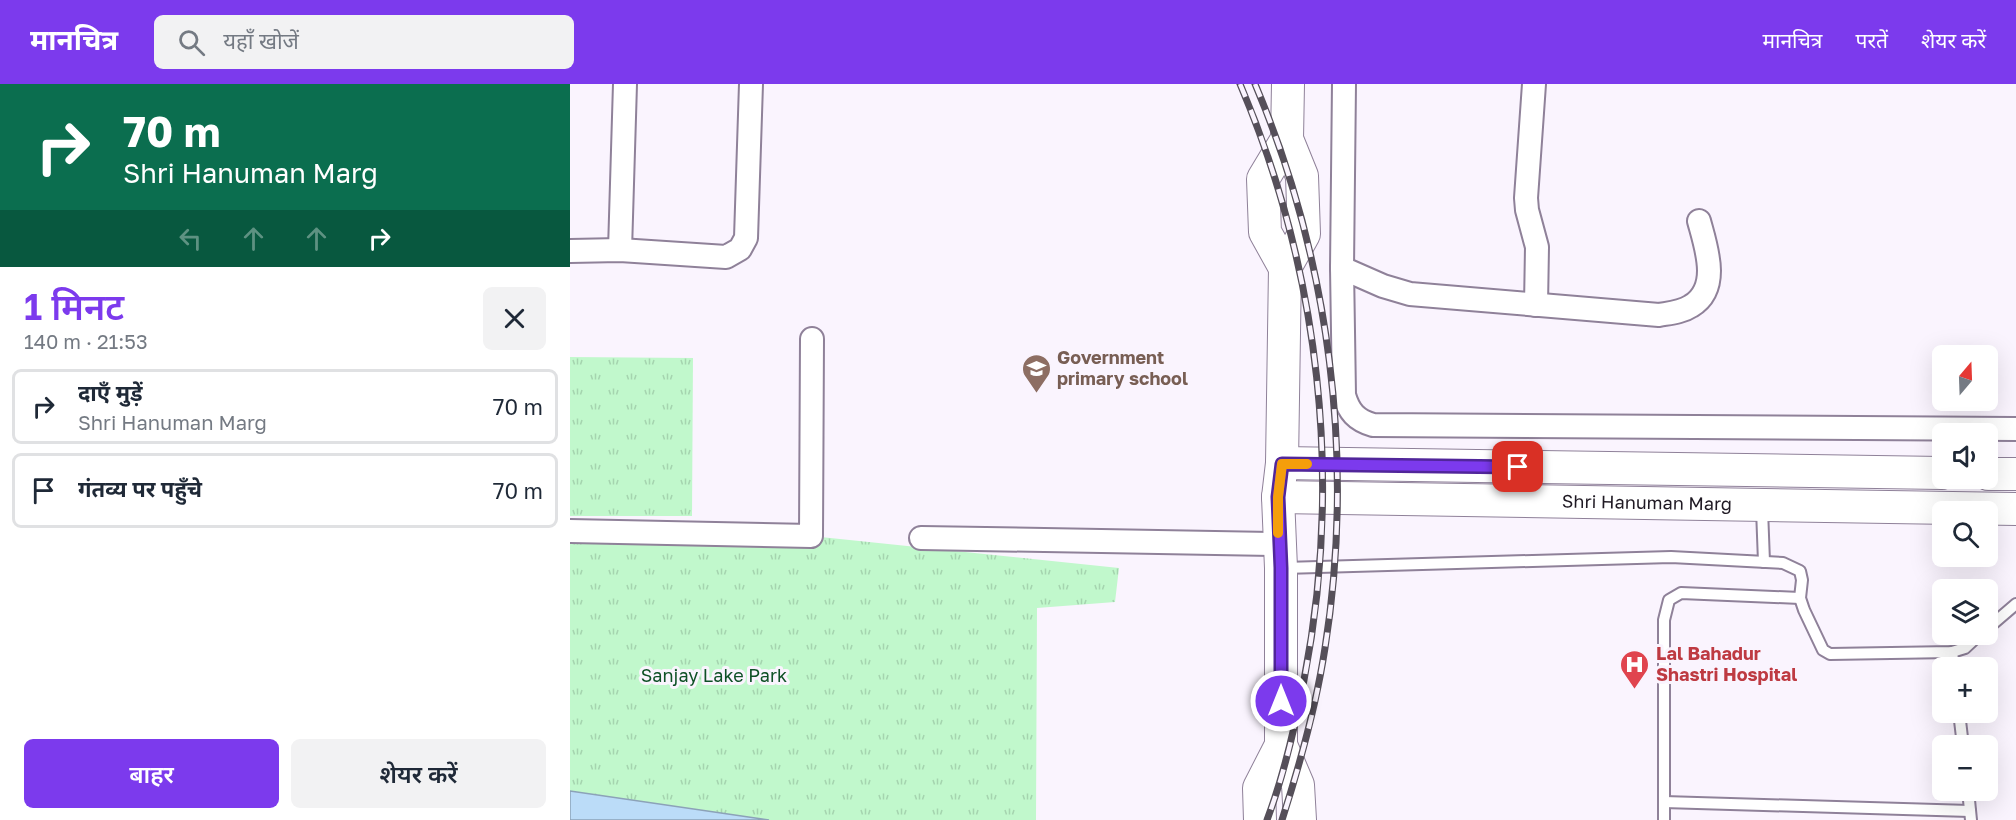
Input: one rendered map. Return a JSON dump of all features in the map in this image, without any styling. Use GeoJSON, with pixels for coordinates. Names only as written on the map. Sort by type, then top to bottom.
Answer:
{"type":"FeatureCollection","features":[{"type":"Feature","properties":{"kind":"street"},"geometry":{"type":"LineString","coordinates":[[620,250],[626,84]]}},
{"type":"Feature","properties":{"kind":"street"},"geometry":{"type":"LineString","coordinates":[[570,251],[620,250],[726,257],[740,249],[746,238],[751,84]]}},
{"type":"Feature","properties":{"kind":"street"},"geometry":{"type":"LineString","coordinates":[[1288,84],[1287,139],[1263,179],[1265,232],[1286,268],[1282,464],[1278,497],[1281,745],[1298,786],[1300,820]]}},
{"type":"Feature","properties":{"kind":"street"},"geometry":{"type":"LineString","coordinates":[[1344,84],[1342,268],[1344,396],[1351,413],[1358,419],[1373,425],[2016,429]]}},
{"type":"Feature","properties":{"kind":"street"},"geometry":{"type":"LineString","coordinates":[[1534,84],[1526,198],[1537,247],[1536,305]]}},
{"type":"Feature","properties":{"kind":"street"},"geometry":{"type":"LineString","coordinates":[[1342,268],[1383,286],[1410,294],[1659,315],[1679,311],[1693,305],[1702,295],[1708,279],[1709,258],[1699,221]]}},
{"type":"Feature","properties":{"kind":"street"},"geometry":{"type":"LineString","coordinates":[[570,531],[811,536],[812,339]]}},
{"type":"Feature","properties":{"kind":"street","name":"Shri Hanuman Marg"},"geometry":{"type":"LineString","coordinates":[[1282,464],[1932,473]]}},
{"type":"Feature","properties":{"kind":"street"},"geometry":{"type":"LineString","coordinates":[[1998,474],[2016,474]]}},
{"type":"Feature","properties":{"kind":"street","name":"Shri Hanuman Marg"},"geometry":{"type":"LineString","coordinates":[[1278,497],[2016,509]]}},
{"type":"Feature","properties":{"kind":"street"},"geometry":{"type":"LineString","coordinates":[[921,538],[1280,556]]}},
{"type":"Feature","properties":{"kind":"street"},"geometry":{"type":"LineString","coordinates":[[1260,820],[1259,788],[1281,745]]}},
{"type":"Feature","properties":{"kind":"lane"},"geometry":{"type":"LineString","coordinates":[[1762,505],[1764,562]]}},
{"type":"Feature","properties":{"kind":"lane"},"geometry":{"type":"LineString","coordinates":[[1280,556],[1671,557],[1783,563],[1800,571],[1802,580],[1800,598],[1823,650],[1830,654],[1952,652],[1968,645]]}},
{"type":"Feature","properties":{"kind":"lane"},"geometry":{"type":"LineString","coordinates":[[1664,820],[1664,620],[1669,600],[1681,593],[1800,598]]}},
{"type":"Feature","properties":{"kind":"lane"},"geometry":{"type":"LineString","coordinates":[[1998,619],[2016,604]]}},
{"type":"Feature","properties":{"kind":"lane"},"geometry":{"type":"LineString","coordinates":[[1952,652],[1953,657]]}},
{"type":"Feature","properties":{"kind":"lane"},"geometry":{"type":"LineString","coordinates":[[1664,802],[1970,816],[1969,801]]}},
{"type":"Feature","properties":{"kind":"green space"},"geometry":{"type":"Polygon","coordinates":[[[570,357],[693,358],[692,516],[570,516],[570,357]]]}},
{"type":"Feature","properties":{"kind":"green space","name":"Sanjay Lake Park"},"geometry":{"type":"Polygon","coordinates":[[[570,528],[811,536],[1119,568],[1115,602],[1037,608],[1036,820],[570,820],[570,528]]]}},
{"type":"Feature","properties":{"kind":"water"},"geometry":{"type":"Polygon","coordinates":[[[570,791],[769,820],[570,820],[570,791]]]}},
{"type":"Feature","properties":{"kind":"railway"},"geometry":{"type":"LineString","coordinates":[[1240,84],[1267,155],[1289,228],[1306,302],[1317,377],[1322,453],[1322,529],[1316,604],[1293,733],[1267,820]]}},
{"type":"Feature","properties":{"kind":"railway"},"geometry":{"type":"LineString","coordinates":[[1255,84],[1281,151],[1302,220],[1318,290],[1329,361],[1336,433],[1337,505],[1334,576],[1325,648],[1307,735],[1282,820]]}},
{"type":"Feature","properties":{"kind":"slow traffic"},"geometry":{"type":"LineString","coordinates":[[1278,533],[1278,497],[1282,464],[1307,464]]}},
{"type":"Feature","properties":{"kind":"place","name":"Government primary school"},"geometry":{"type":"Point","coordinates":[1036,394]}},
{"type":"Feature","properties":{"kind":"place","name":"Lal Bahadur Shastri Hospital"},"geometry":{"type":"Point","coordinates":[1635,690]}},
{"type":"Feature","properties":{"kind":"route"},"geometry":{"type":"LineString","coordinates":[[1281,701],[1281,568],[1278,497],[1282,464],[1518,467]]}}]}
